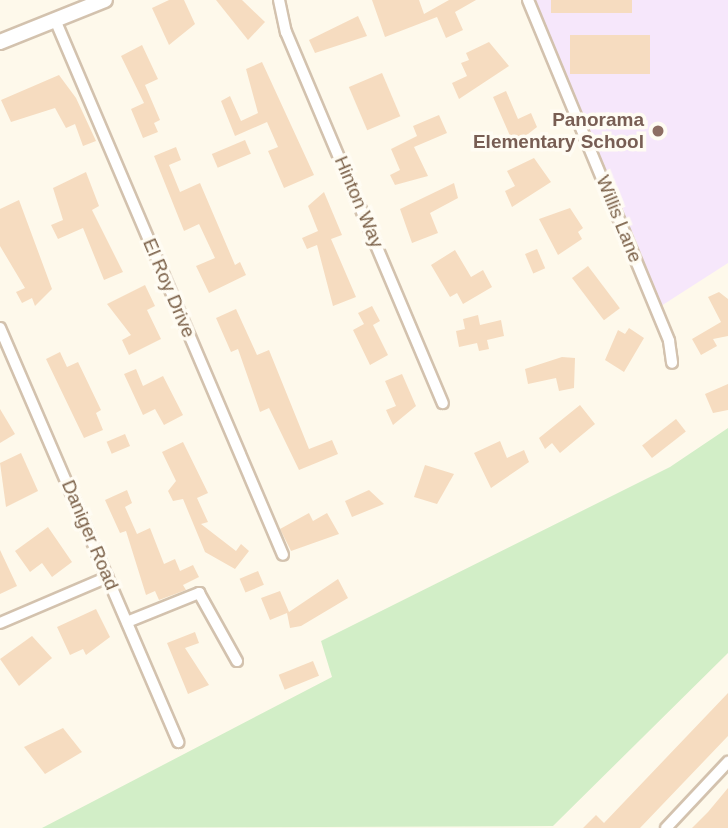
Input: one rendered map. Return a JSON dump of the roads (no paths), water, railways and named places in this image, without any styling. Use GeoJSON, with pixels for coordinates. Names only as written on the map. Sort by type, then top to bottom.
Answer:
{"type":"FeatureCollection","features":[{"type":"Feature","properties":{"kind":"main road"},"geometry":{"type":"LineString","coordinates":[[0,42],[56,22],[105,0]]}},
{"type":"Feature","properties":{"kind":"street","name":"Hinton Way"},"geometry":{"type":"LineString","coordinates":[[279,0],[286,32],[443,403]]}},
{"type":"Feature","properties":{"kind":"street","name":"Willis Lane"},"geometry":{"type":"LineString","coordinates":[[528,0],[669,341],[672,363]]}},
{"type":"Feature","properties":{"kind":"street","name":"El Roy Drive"},"geometry":{"type":"LineString","coordinates":[[56,22],[283,555]]}},
{"type":"Feature","properties":{"kind":"street","name":"Daniger Road"},"geometry":{"type":"LineString","coordinates":[[0,328],[178,742]]}},
{"type":"Feature","properties":{"kind":"street"},"geometry":{"type":"LineString","coordinates":[[0,623],[108,577]]}},
{"type":"Feature","properties":{"kind":"street"},"geometry":{"type":"LineString","coordinates":[[127,622],[199,593],[237,661]]}},
{"type":"Feature","properties":{"kind":"street"},"geometry":{"type":"LineString","coordinates":[[666,828],[728,762]]}},
{"type":"Feature","properties":{"kind":"place","name":"Panorama Elementary School"},"geometry":{"type":"Point","coordinates":[658,131]}}]}
